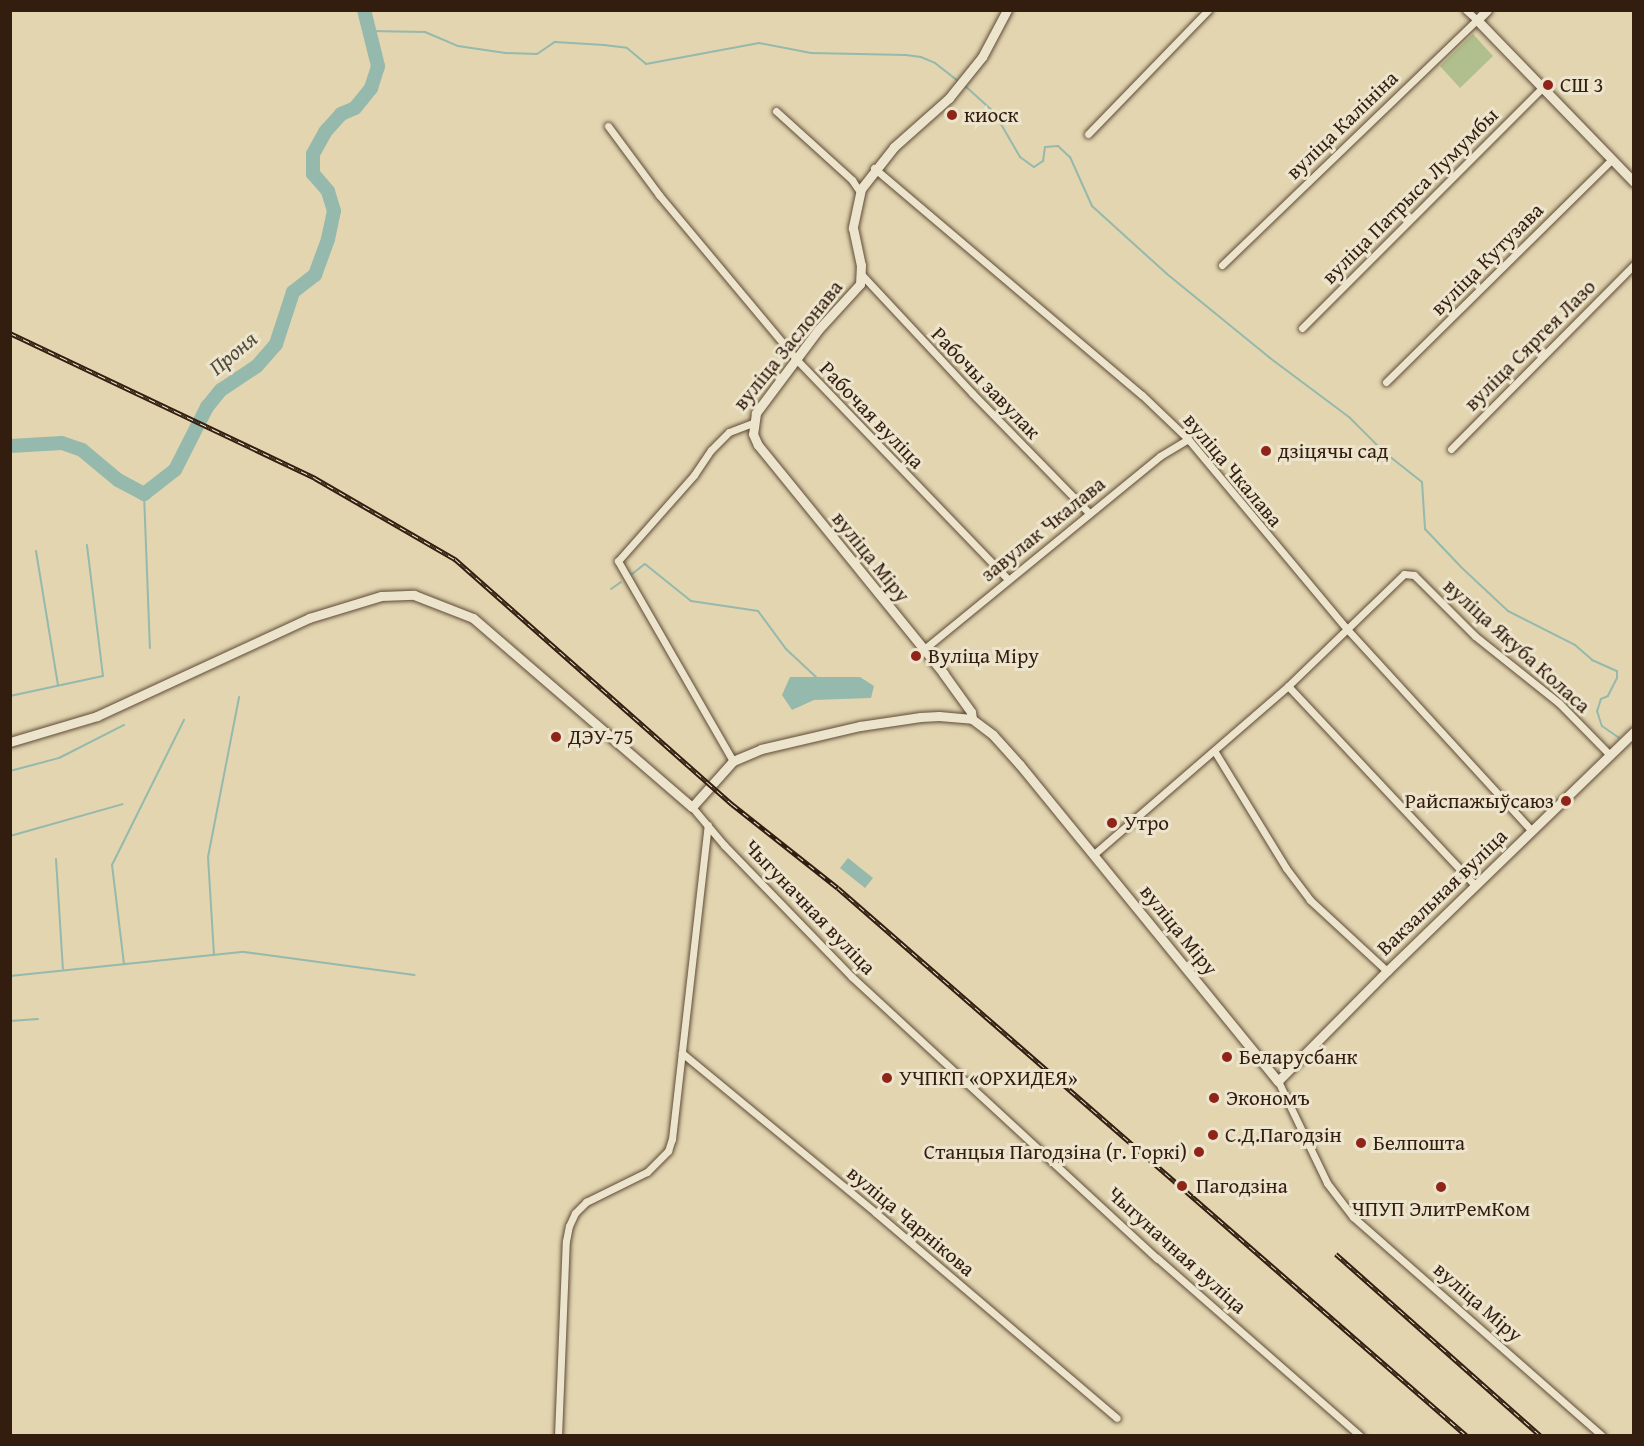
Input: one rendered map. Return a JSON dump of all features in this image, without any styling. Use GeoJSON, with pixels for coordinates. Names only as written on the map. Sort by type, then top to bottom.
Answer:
{"type":"FeatureCollection","features":[{"type":"Feature","properties":{"kind":"street","name":"вуліца Заслонава"},"geometry":{"type":"LineString","coordinates":[[733,761],[618,561],[694,475],[711,450],[729,432],[753,423],[756,413],[796,358],[860,284],[861,274],[853,228],[860,192],[874,168],[958,87],[982,57],[1007,10]]}},
{"type":"Feature","properties":{"kind":"street"},"geometry":{"type":"LineString","coordinates":[[1088,134],[1208,10]]}},
{"type":"Feature","properties":{"kind":"street"},"geometry":{"type":"LineString","coordinates":[[1467,10],[1634,182]]}},
{"type":"Feature","properties":{"kind":"street","name":"вуліца Калініна"},"geometry":{"type":"LineString","coordinates":[[1222,265],[1486,10]]}},
{"type":"Feature","properties":{"kind":"street","name":"вуліца Патрыса Лумумбы"},"geometry":{"type":"LineString","coordinates":[[1302,328],[1542,88]]}},
{"type":"Feature","properties":{"kind":"street"},"geometry":{"type":"LineString","coordinates":[[776,111],[852,180],[860,192]]}},
{"type":"Feature","properties":{"kind":"street","name":"Рабочая вуліца"},"geometry":{"type":"LineString","coordinates":[[608,126],[659,195],[796,358],[1008,579]]}},
{"type":"Feature","properties":{"kind":"street","name":"вуліца Кутузава"},"geometry":{"type":"LineString","coordinates":[[1386,382],[1612,159]]}},
{"type":"Feature","properties":{"kind":"street","name":"вуліца Чкалава"},"geometry":{"type":"LineString","coordinates":[[874,168],[1142,395],[1188,439],[1347,629],[1532,830]]}},
{"type":"Feature","properties":{"kind":"street","name":"вуліца Сяргея Лазо"},"geometry":{"type":"LineString","coordinates":[[1451,449],[1634,265]]}},
{"type":"Feature","properties":{"kind":"street","name":"Рабочы завулак"},"geometry":{"type":"LineString","coordinates":[[861,274],[972,393],[1089,513]]}},
{"type":"Feature","properties":{"kind":"street","name":"вуліца Міру"},"geometry":{"type":"LineString","coordinates":[[753,423],[753,434],[758,445],[923,650],[971,712],[972,720],[1000,742],[1278,1081],[1327,1183],[1353,1217],[1602,1436]]}},
{"type":"Feature","properties":{"kind":"street","name":"завулак Чкалава"},"geometry":{"type":"LineString","coordinates":[[923,650],[1160,456],[1188,439]]}},
{"type":"Feature","properties":{"kind":"street","name":"вуліца Якуба Коласа"},"geometry":{"type":"LineString","coordinates":[[1093,855],[1215,752],[1288,686],[1404,574],[1414,575],[1475,636],[1559,703],[1610,755]]}},
{"type":"Feature","properties":{"kind":"street","name":"Чыгуначная вуліца"},"geometry":{"type":"LineString","coordinates":[[10,742],[97,716],[309,618],[381,596],[414,595],[473,618],[692,807],[802,927],[952,1071],[1157,1258],[1360,1436]]}},
{"type":"Feature","properties":{"kind":"street"},"geometry":{"type":"LineString","coordinates":[[1288,686],[1476,886]]}},
{"type":"Feature","properties":{"kind":"street"},"geometry":{"type":"LineString","coordinates":[[692,807],[733,761],[761,749],[860,726],[939,716],[972,720]]}},
{"type":"Feature","properties":{"kind":"street","name":"Вакзальная вуліца"},"geometry":{"type":"LineString","coordinates":[[1278,1081],[1387,971],[1634,732]]}},
{"type":"Feature","properties":{"kind":"street"},"geometry":{"type":"LineString","coordinates":[[1215,752],[1287,868],[1310,900],[1387,971]]}},
{"type":"Feature","properties":{"kind":"street"},"geometry":{"type":"LineString","coordinates":[[558,1436],[566,1241],[569,1226],[575,1213],[586,1202],[647,1172],[668,1151],[672,1139],[708,825]]}},
{"type":"Feature","properties":{"kind":"street","name":"вуліца Чарнікова"},"geometry":{"type":"LineString","coordinates":[[682,1053],[876,1213],[1117,1418]]}},
{"type":"Feature","properties":{"kind":"green space"},"geometry":{"type":"Polygon","coordinates":[[[1473,34],[1493,56],[1460,88],[1440,66],[1473,34]]]}},
{"type":"Feature","properties":{"kind":"water"},"geometry":{"type":"Polygon","coordinates":[[[790,677],[860,677],[874,686],[871,698],[814,700],[792,710],[782,695],[790,677]]]}},
{"type":"Feature","properties":{"kind":"water"},"geometry":{"type":"Polygon","coordinates":[[[848,858],[873,878],[865,888],[840,868],[848,858]]]}},
{"type":"Feature","properties":{"kind":"waterway","name":"Проня"},"geometry":{"type":"LineString","coordinates":[[10,446],[62,443],[82,450],[118,480],[144,494],[175,470],[207,407],[221,390],[257,366],[276,344],[293,292],[315,275],[328,239],[334,211],[328,191],[313,174],[313,154],[325,132],[341,114],[355,108],[371,88],[378,66],[364,10]]}},
{"type":"Feature","properties":{"kind":"waterway"},"geometry":{"type":"LineString","coordinates":[[370,31],[425,32],[458,46],[505,53],[537,54],[555,42],[604,45],[627,48],[646,64],[759,43],[811,53],[906,55],[921,57],[935,63],[958,81]]}},
{"type":"Feature","properties":{"kind":"waterway"},"geometry":{"type":"LineString","coordinates":[[963,84],[994,112],[1020,157],[1034,167],[1043,161],[1045,147],[1058,146],[1070,157],[1092,206],[1167,274],[1270,358],[1349,417],[1384,452],[1422,482],[1425,529],[1508,611],[1575,645],[1592,660],[1617,671],[1617,678],[1608,696],[1601,699],[1597,711],[1602,726],[1619,738]]}},
{"type":"Feature","properties":{"kind":"waterway"},"geometry":{"type":"LineString","coordinates":[[144,494],[150,648]]}},
{"type":"Feature","properties":{"kind":"waterway"},"geometry":{"type":"LineString","coordinates":[[10,696],[103,676],[87,545]]}},
{"type":"Feature","properties":{"kind":"waterway"},"geometry":{"type":"LineString","coordinates":[[36,551],[58,685]]}},
{"type":"Feature","properties":{"kind":"waterway"},"geometry":{"type":"LineString","coordinates":[[632,574],[645,564],[691,601],[758,611],[786,649],[816,677]]}},
{"type":"Feature","properties":{"kind":"waterway"},"geometry":{"type":"LineString","coordinates":[[611,589],[621,582]]}},
{"type":"Feature","properties":{"kind":"waterway"},"geometry":{"type":"LineString","coordinates":[[214,955],[208,857],[239,697]]}},
{"type":"Feature","properties":{"kind":"waterway"},"geometry":{"type":"LineString","coordinates":[[124,964],[112,865],[184,720]]}},
{"type":"Feature","properties":{"kind":"waterway"},"geometry":{"type":"LineString","coordinates":[[10,771],[59,758],[124,725]]}},
{"type":"Feature","properties":{"kind":"waterway"},"geometry":{"type":"LineString","coordinates":[[10,836],[123,804]]}},
{"type":"Feature","properties":{"kind":"waterway"},"geometry":{"type":"LineString","coordinates":[[56,859],[63,969]]}},
{"type":"Feature","properties":{"kind":"waterway"},"geometry":{"type":"LineString","coordinates":[[10,976],[244,952],[414,975]]}},
{"type":"Feature","properties":{"kind":"waterway"},"geometry":{"type":"LineString","coordinates":[[10,1021],[38,1019]]}},
{"type":"Feature","properties":{"kind":"railway"},"geometry":{"type":"LineString","coordinates":[[10,333],[315,478],[455,559],[732,804],[838,888],[1467,1436]]}},
{"type":"Feature","properties":{"kind":"railway"},"geometry":{"type":"LineString","coordinates":[[1336,1254],[1541,1436]]}},
{"type":"Feature","properties":{"kind":"place","name":"СШ 3"},"geometry":{"type":"Point","coordinates":[1548,85]}},
{"type":"Feature","properties":{"kind":"place","name":"киоск"},"geometry":{"type":"Point","coordinates":[952,115]}},
{"type":"Feature","properties":{"kind":"place","name":"дзіцячы сад"},"geometry":{"type":"Point","coordinates":[1266,451]}},
{"type":"Feature","properties":{"kind":"place","name":"Вуліца Міру"},"geometry":{"type":"Point","coordinates":[916,656]}},
{"type":"Feature","properties":{"kind":"place","name":"ДЭУ-75"},"geometry":{"type":"Point","coordinates":[556,737]}},
{"type":"Feature","properties":{"kind":"place","name":"Райспажыўсаюз"},"geometry":{"type":"Point","coordinates":[1566,801]}},
{"type":"Feature","properties":{"kind":"place","name":"Утро"},"geometry":{"type":"Point","coordinates":[1112,823]}},
{"type":"Feature","properties":{"kind":"place","name":"Беларусбанк"},"geometry":{"type":"Point","coordinates":[1227,1057]}},
{"type":"Feature","properties":{"kind":"place","name":"УЧПКП «ОРХИДЕЯ»"},"geometry":{"type":"Point","coordinates":[887,1078]}},
{"type":"Feature","properties":{"kind":"place","name":"Экономъ"},"geometry":{"type":"Point","coordinates":[1214,1098]}},
{"type":"Feature","properties":{"kind":"place","name":"С.Д.Пагодзін"},"geometry":{"type":"Point","coordinates":[1213,1135]}},
{"type":"Feature","properties":{"kind":"place","name":"Белпошта"},"geometry":{"type":"Point","coordinates":[1361,1143]}},
{"type":"Feature","properties":{"kind":"place","name":"Станцыя Пагодзіна (г. Горкі)"},"geometry":{"type":"Point","coordinates":[1199,1152]}},
{"type":"Feature","properties":{"kind":"place","name":"Пагодзіна"},"geometry":{"type":"Point","coordinates":[1182,1186]}},
{"type":"Feature","properties":{"kind":"place","name":"ЧПУП ЭлитРемКом"},"geometry":{"type":"Point","coordinates":[1441,1187]}}]}
